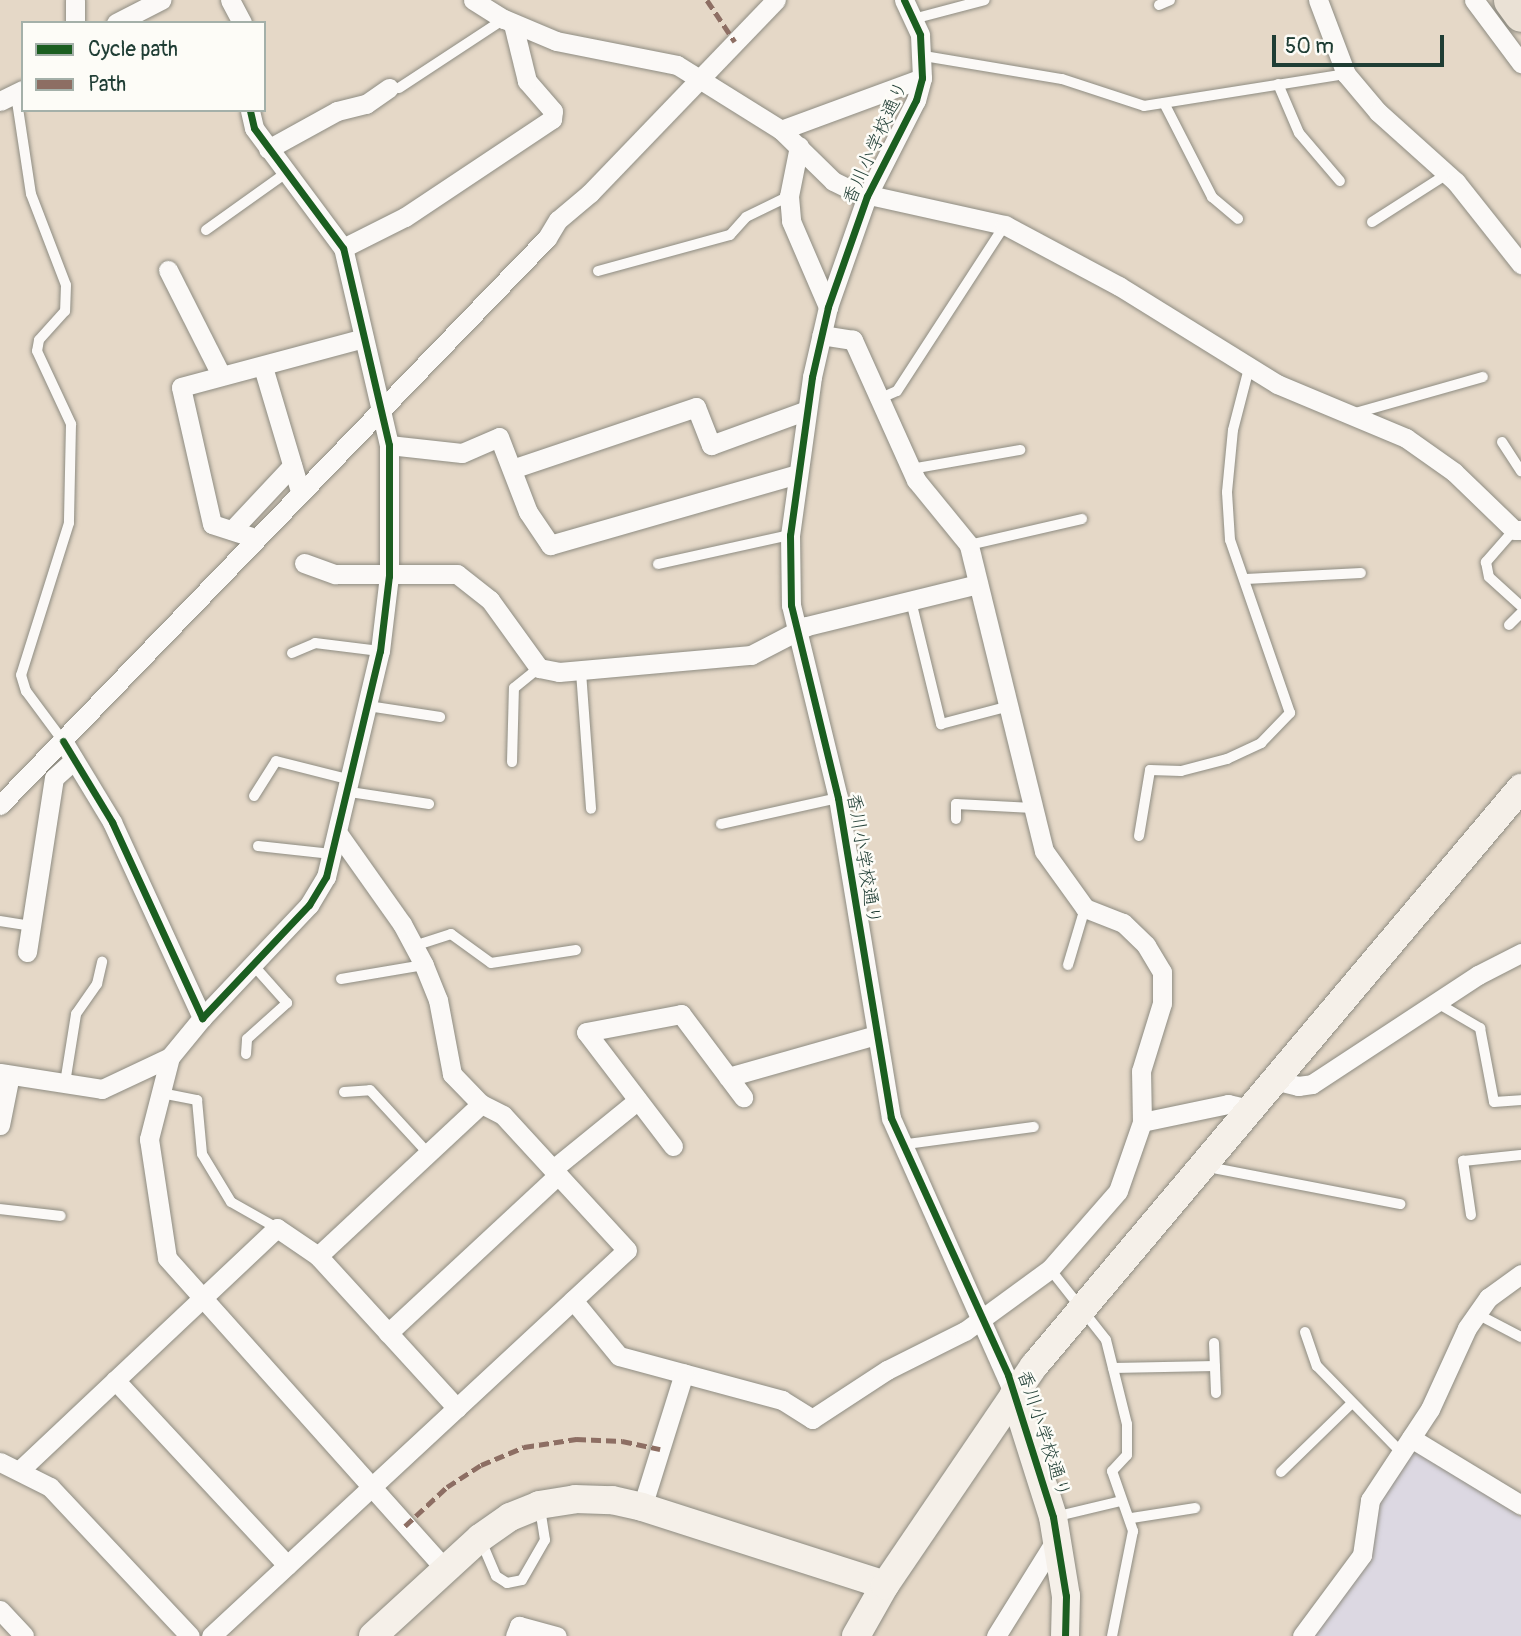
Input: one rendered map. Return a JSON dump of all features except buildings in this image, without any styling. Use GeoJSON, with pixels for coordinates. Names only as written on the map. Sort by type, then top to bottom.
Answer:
{"type":"FeatureCollection","features":[{"type":"Feature","properties":{"kind":"highway"},"geometry":{"type":"LineString","coordinates":[[1511,0],[1521,14]]}},
{"type":"Feature","properties":{"kind":"street"},"geometry":{"type":"LineString","coordinates":[[75,0],[75,21]]}},
{"type":"Feature","properties":{"kind":"street"},"geometry":{"type":"LineString","coordinates":[[120,21],[161,0]]}},
{"type":"Feature","properties":{"kind":"street"},"geometry":{"type":"LineString","coordinates":[[230,0],[241,21]]}},
{"type":"Feature","properties":{"kind":"street"},"geometry":{"type":"LineString","coordinates":[[473,0],[508,21],[587,50],[648,56],[677,65],[781,130],[833,181],[867,196],[1005,225],[1119,286],[1249,368],[1348,415],[1406,438],[1454,472],[1518,530]]}},
{"type":"Feature","properties":{"kind":"street"},"geometry":{"type":"LineString","coordinates":[[0,805],[300,491],[547,238],[558,220],[776,0]]}},
{"type":"Feature","properties":{"kind":"street","name":"香川小学校通り"},"geometry":{"type":"LineString","coordinates":[[904,0],[924,56],[922,78],[916,100],[867,196],[828,307],[821,335],[807,410],[790,535],[788,570],[794,635],[838,798],[876,1035],[900,1145],[984,1318],[1014,1394],[1055,1528],[1066,1596],[1065,1636]]}},
{"type":"Feature","properties":{"kind":"street"},"geometry":{"type":"LineString","coordinates":[[1474,0],[1521,63]]}},
{"type":"Feature","properties":{"kind":"street"},"geometry":{"type":"LineString","coordinates":[[1319,1],[1346,74],[1378,111],[1447,174],[1521,264]]}},
{"type":"Feature","properties":{"kind":"street"},"geometry":{"type":"LineString","coordinates":[[343,248],[405,217],[552,119],[553,111],[527,81],[508,21]]}},
{"type":"Feature","properties":{"kind":"street"},"geometry":{"type":"LineString","coordinates":[[781,130],[922,78]]}},
{"type":"Feature","properties":{"kind":"street"},"geometry":{"type":"LineString","coordinates":[[268,149],[337,111],[366,104],[394,88]]}},
{"type":"Feature","properties":{"kind":"street"},"geometry":{"type":"LineString","coordinates":[[250,112],[254,128],[268,149],[343,248],[383,408],[389,445],[390,576],[369,706],[339,835],[326,877],[309,905],[202,1018],[170,1057],[149,1139],[167,1258],[445,1569]]}},
{"type":"Feature","properties":{"kind":"street"},"geometry":{"type":"LineString","coordinates":[[799,146],[789,196],[799,245],[828,307]]}},
{"type":"Feature","properties":{"kind":"street"},"geometry":{"type":"LineString","coordinates":[[168,270],[221,375]]}},
{"type":"Feature","properties":{"kind":"street"},"geometry":{"type":"LineString","coordinates":[[573,1300],[619,1356],[782,1400],[812,1419],[887,1370],[984,1318],[1050,1269],[1118,1191],[1142,1122],[1141,1071],[1162,1003],[1162,972],[1146,945],[1123,923],[1085,908],[1044,851],[1006,707],[969,545],[910,469],[881,398],[853,340],[821,335]]}},
{"type":"Feature","properties":{"kind":"street"},"geometry":{"type":"LineString","coordinates":[[255,538],[212,524],[181,387],[364,338]]}},
{"type":"Feature","properties":{"kind":"street"},"geometry":{"type":"LineString","coordinates":[[263,367],[300,491]]}},
{"type":"Feature","properties":{"kind":"street"},"geometry":{"type":"LineString","coordinates":[[512,468],[696,407],[711,445],[807,410]]}},
{"type":"Feature","properties":{"kind":"street"},"geometry":{"type":"LineString","coordinates":[[389,445],[462,453],[499,438],[528,512],[550,545],[798,474]]}},
{"type":"Feature","properties":{"kind":"street"},"geometry":{"type":"LineString","coordinates":[[232,530],[292,466]]}},
{"type":"Feature","properties":{"kind":"street"},"geometry":{"type":"LineString","coordinates":[[304,563],[335,574],[457,574],[489,600],[539,668],[581,672],[751,655],[807,626],[978,584]]}},
{"type":"Feature","properties":{"kind":"street"},"geometry":{"type":"LineString","coordinates":[[63,741],[112,822],[202,1018]]}},
{"type":"Feature","properties":{"kind":"street"},"geometry":{"type":"LineString","coordinates":[[27,952],[54,778],[74,760]]}},
{"type":"Feature","properties":{"kind":"street"},"geometry":{"type":"LineString","coordinates":[[856,1636],[885,1585],[1014,1394],[1249,1109],[1521,788]]}},
{"type":"Feature","properties":{"kind":"street"},"geometry":{"type":"LineString","coordinates":[[211,1636],[627,1250],[503,1115],[481,1104],[452,1074],[438,1000],[424,965],[339,835]]}},
{"type":"Feature","properties":{"kind":"street"},"geometry":{"type":"LineString","coordinates":[[1275,1080],[1298,1086],[1312,1084],[1438,1004],[1478,975],[1521,953]]}},
{"type":"Feature","properties":{"kind":"street"},"geometry":{"type":"LineString","coordinates":[[673,1146],[586,1032],[681,1014],[743,1097]]}},
{"type":"Feature","properties":{"kind":"street"},"geometry":{"type":"LineString","coordinates":[[728,1077],[876,1035]]}},
{"type":"Feature","properties":{"kind":"street"},"geometry":{"type":"LineString","coordinates":[[0,1125],[5,1074],[102,1089],[170,1057]]}},
{"type":"Feature","properties":{"kind":"street"},"geometry":{"type":"LineString","coordinates":[[388,1332],[556,1172],[638,1100]]}},
{"type":"Feature","properties":{"kind":"street"},"geometry":{"type":"LineString","coordinates":[[318,1256],[481,1104]]}},
{"type":"Feature","properties":{"kind":"street"},"geometry":{"type":"LineString","coordinates":[[1142,1122],[1228,1104],[1249,1109]]}},
{"type":"Feature","properties":{"kind":"street"},"geometry":{"type":"LineString","coordinates":[[20,1470],[277,1228],[318,1256],[457,1408]]}},
{"type":"Feature","properties":{"kind":"street"},"geometry":{"type":"LineString","coordinates":[[1302,1636],[1362,1555],[1370,1500],[1405,1444],[1477,1314],[1488,1298],[1521,1274]]}},
{"type":"Feature","properties":{"kind":"street"},"geometry":{"type":"LineString","coordinates":[[642,1507],[684,1373]]}},
{"type":"Feature","properties":{"kind":"street"},"geometry":{"type":"LineString","coordinates":[[115,1380],[287,1565]]}},
{"type":"Feature","properties":{"kind":"street"},"geometry":{"type":"LineString","coordinates":[[1405,1444],[1521,1505]]}},
{"type":"Feature","properties":{"kind":"street"},"geometry":{"type":"LineString","coordinates":[[0,1462],[20,1470],[50,1488],[73,1509],[190,1636]]}},
{"type":"Feature","properties":{"kind":"street"},"geometry":{"type":"LineString","coordinates":[[373,1636],[480,1538],[539,1505],[612,1500],[642,1507],[885,1585]]}},
{"type":"Feature","properties":{"kind":"street"},"geometry":{"type":"LineString","coordinates":[[996,1636],[1055,1528]]}},
{"type":"Feature","properties":{"kind":"street"},"geometry":{"type":"LineString","coordinates":[[0,1610],[24,1636]]}},
{"type":"Feature","properties":{"kind":"street"},"geometry":{"type":"LineString","coordinates":[[515,1636],[519,1626],[557,1636]]}},
{"type":"Feature","properties":{"kind":"lane"},"geometry":{"type":"LineString","coordinates":[[913,19],[985,0]]}},
{"type":"Feature","properties":{"kind":"lane"},"geometry":{"type":"LineString","coordinates":[[1159,5],[1170,0]]}},
{"type":"Feature","properties":{"kind":"lane"},"geometry":{"type":"LineString","coordinates":[[394,88],[508,21]]}},
{"type":"Feature","properties":{"kind":"lane"},"geometry":{"type":"LineString","coordinates":[[924,56],[1062,79],[1144,106],[1346,74]]}},
{"type":"Feature","properties":{"kind":"lane"},"geometry":{"type":"LineString","coordinates":[[1278,84],[1299,133],[1340,181]]}},
{"type":"Feature","properties":{"kind":"lane"},"geometry":{"type":"LineString","coordinates":[[13,95],[32,194],[66,285],[65,311],[39,340],[37,351],[71,424],[69,523],[21,675],[26,691],[63,741]]}},
{"type":"Feature","properties":{"kind":"lane"},"geometry":{"type":"LineString","coordinates":[[1164,103],[1212,197],[1238,219]]}},
{"type":"Feature","properties":{"kind":"lane"},"geometry":{"type":"LineString","coordinates":[[206,230],[286,173]]}},
{"type":"Feature","properties":{"kind":"lane"},"geometry":{"type":"LineString","coordinates":[[1372,222],[1447,174]]}},
{"type":"Feature","properties":{"kind":"lane"},"geometry":{"type":"LineString","coordinates":[[598,271],[730,234],[746,217],[789,196]]}},
{"type":"Feature","properties":{"kind":"lane"},"geometry":{"type":"LineString","coordinates":[[881,398],[897,391],[1005,225]]}},
{"type":"Feature","properties":{"kind":"lane"},"geometry":{"type":"LineString","coordinates":[[1139,836],[1150,769],[1181,771],[1227,759],[1261,744],[1290,713],[1246,579],[1230,540],[1227,492],[1233,430],[1249,368]]}},
{"type":"Feature","properties":{"kind":"lane"},"geometry":{"type":"LineString","coordinates":[[1348,415],[1483,377]]}},
{"type":"Feature","properties":{"kind":"lane"},"geometry":{"type":"LineString","coordinates":[[1502,442],[1521,471]]}},
{"type":"Feature","properties":{"kind":"lane"},"geometry":{"type":"LineString","coordinates":[[910,469],[1020,450]]}},
{"type":"Feature","properties":{"kind":"lane"},"geometry":{"type":"LineString","coordinates":[[969,545],[1082,519]]}},
{"type":"Feature","properties":{"kind":"lane"},"geometry":{"type":"LineString","coordinates":[[1518,530],[1486,562],[1489,577],[1521,606]]}},
{"type":"Feature","properties":{"kind":"lane"},"geometry":{"type":"LineString","coordinates":[[657,564],[790,535]]}},
{"type":"Feature","properties":{"kind":"lane"},"geometry":{"type":"LineString","coordinates":[[1246,579],[1361,573]]}},
{"type":"Feature","properties":{"kind":"lane"},"geometry":{"type":"LineString","coordinates":[[911,601],[941,724],[1006,707]]}},
{"type":"Feature","properties":{"kind":"lane"},"geometry":{"type":"LineString","coordinates":[[1509,625],[1521,613]]}},
{"type":"Feature","properties":{"kind":"lane"},"geometry":{"type":"LineString","coordinates":[[292,653],[315,643],[380,651]]}},
{"type":"Feature","properties":{"kind":"lane"},"geometry":{"type":"LineString","coordinates":[[512,762],[514,688],[539,668]]}},
{"type":"Feature","properties":{"kind":"lane"},"geometry":{"type":"LineString","coordinates":[[581,672],[591,809]]}},
{"type":"Feature","properties":{"kind":"lane"},"geometry":{"type":"LineString","coordinates":[[369,706],[440,717]]}},
{"type":"Feature","properties":{"kind":"lane"},"geometry":{"type":"LineString","coordinates":[[254,796],[276,761],[351,786],[429,804]]}},
{"type":"Feature","properties":{"kind":"lane"},"geometry":{"type":"LineString","coordinates":[[721,824],[838,798]]}},
{"type":"Feature","properties":{"kind":"lane"},"geometry":{"type":"LineString","coordinates":[[956,819],[956,804],[1033,808]]}},
{"type":"Feature","properties":{"kind":"lane"},"geometry":{"type":"LineString","coordinates":[[258,846],[333,854]]}},
{"type":"Feature","properties":{"kind":"lane"},"geometry":{"type":"LineString","coordinates":[[1068,965],[1085,908]]}},
{"type":"Feature","properties":{"kind":"lane"},"geometry":{"type":"LineString","coordinates":[[0,921],[31,926]]}},
{"type":"Feature","properties":{"kind":"lane"},"geometry":{"type":"LineString","coordinates":[[414,946],[451,934],[491,963],[576,950]]}},
{"type":"Feature","properties":{"kind":"lane"},"geometry":{"type":"LineString","coordinates":[[65,1083],[76,1014],[97,984],[102,962]]}},
{"type":"Feature","properties":{"kind":"lane"},"geometry":{"type":"LineString","coordinates":[[341,979],[424,965]]}},
{"type":"Feature","properties":{"kind":"lane"},"geometry":{"type":"LineString","coordinates":[[246,1054],[247,1039],[287,1003],[254,966]]}},
{"type":"Feature","properties":{"kind":"lane"},"geometry":{"type":"LineString","coordinates":[[1438,1004],[1480,1028],[1494,1102],[1521,1100]]}},
{"type":"Feature","properties":{"kind":"lane"},"geometry":{"type":"LineString","coordinates":[[344,1092],[370,1090],[428,1153]]}},
{"type":"Feature","properties":{"kind":"lane"},"geometry":{"type":"LineString","coordinates":[[161,1093],[197,1100],[202,1154],[220,1183],[232,1202],[277,1228]]}},
{"type":"Feature","properties":{"kind":"lane"},"geometry":{"type":"LineString","coordinates":[[900,1145],[1034,1127]]}},
{"type":"Feature","properties":{"kind":"lane"},"geometry":{"type":"LineString","coordinates":[[1471,1215],[1463,1161],[1521,1155]]}},
{"type":"Feature","properties":{"kind":"lane"},"geometry":{"type":"LineString","coordinates":[[1202,1166],[1400,1204]]}},
{"type":"Feature","properties":{"kind":"lane"},"geometry":{"type":"LineString","coordinates":[[0,1209],[61,1216]]}},
{"type":"Feature","properties":{"kind":"lane"},"geometry":{"type":"LineString","coordinates":[[1050,1269],[1105,1340],[1129,1445],[1127,1455],[1112,1471],[1121,1501],[1132,1518],[1112,1636]]}},
{"type":"Feature","properties":{"kind":"lane"},"geometry":{"type":"LineString","coordinates":[[1477,1314],[1521,1337]]}},
{"type":"Feature","properties":{"kind":"lane"},"geometry":{"type":"LineString","coordinates":[[1305,1332],[1317,1366],[1352,1403],[1405,1444]]}},
{"type":"Feature","properties":{"kind":"lane"},"geometry":{"type":"LineString","coordinates":[[1214,1343],[1216,1393]]}},
{"type":"Feature","properties":{"kind":"lane"},"geometry":{"type":"LineString","coordinates":[[1113,1368],[1215,1366]]}},
{"type":"Feature","properties":{"kind":"lane"},"geometry":{"type":"LineString","coordinates":[[1281,1472],[1352,1403]]}},
{"type":"Feature","properties":{"kind":"lane"},"geometry":{"type":"LineString","coordinates":[[1055,1528],[1121,1501]]}},
{"type":"Feature","properties":{"kind":"lane"},"geometry":{"type":"LineString","coordinates":[[480,1538],[496,1576],[507,1583],[522,1580],[545,1539],[539,1505]]}},
{"type":"Feature","properties":{"kind":"lane"},"geometry":{"type":"LineString","coordinates":[[1132,1518],[1195,1508]]}},
{"type":"Feature","properties":{"kind":"shaded area"},"geometry":{"type":"Polygon","coordinates":[[[1416,1450],[1521,1517],[1521,1636],[1313,1636],[1372,1555],[1377,1505],[1407,1456],[1416,1450]]]}},
{"type":"Feature","properties":{"kind":"marked path"},"geometry":{"type":"LineString","coordinates":[[707,0],[735,42]]}},
{"type":"Feature","properties":{"kind":"marked path"},"geometry":{"type":"LineString","coordinates":[[405,1526],[447,1487],[481,1465],[524,1447],[576,1439],[622,1441],[660,1449]]}},
{"type":"Feature","properties":{"kind":"cycle path"},"geometry":{"type":"LineString","coordinates":[[904,0],[920,35],[922,78],[916,100],[867,196],[828,307],[812,377],[790,535],[791,605],[838,798],[891,1118],[1008,1375],[1053,1517],[1066,1596],[1065,1636]]}},
{"type":"Feature","properties":{"kind":"cycle path"},"geometry":{"type":"LineString","coordinates":[[63,741],[112,822],[202,1018],[309,905],[326,877],[380,651],[389,576],[389,445],[343,248],[254,128],[250,112]]}}]}
